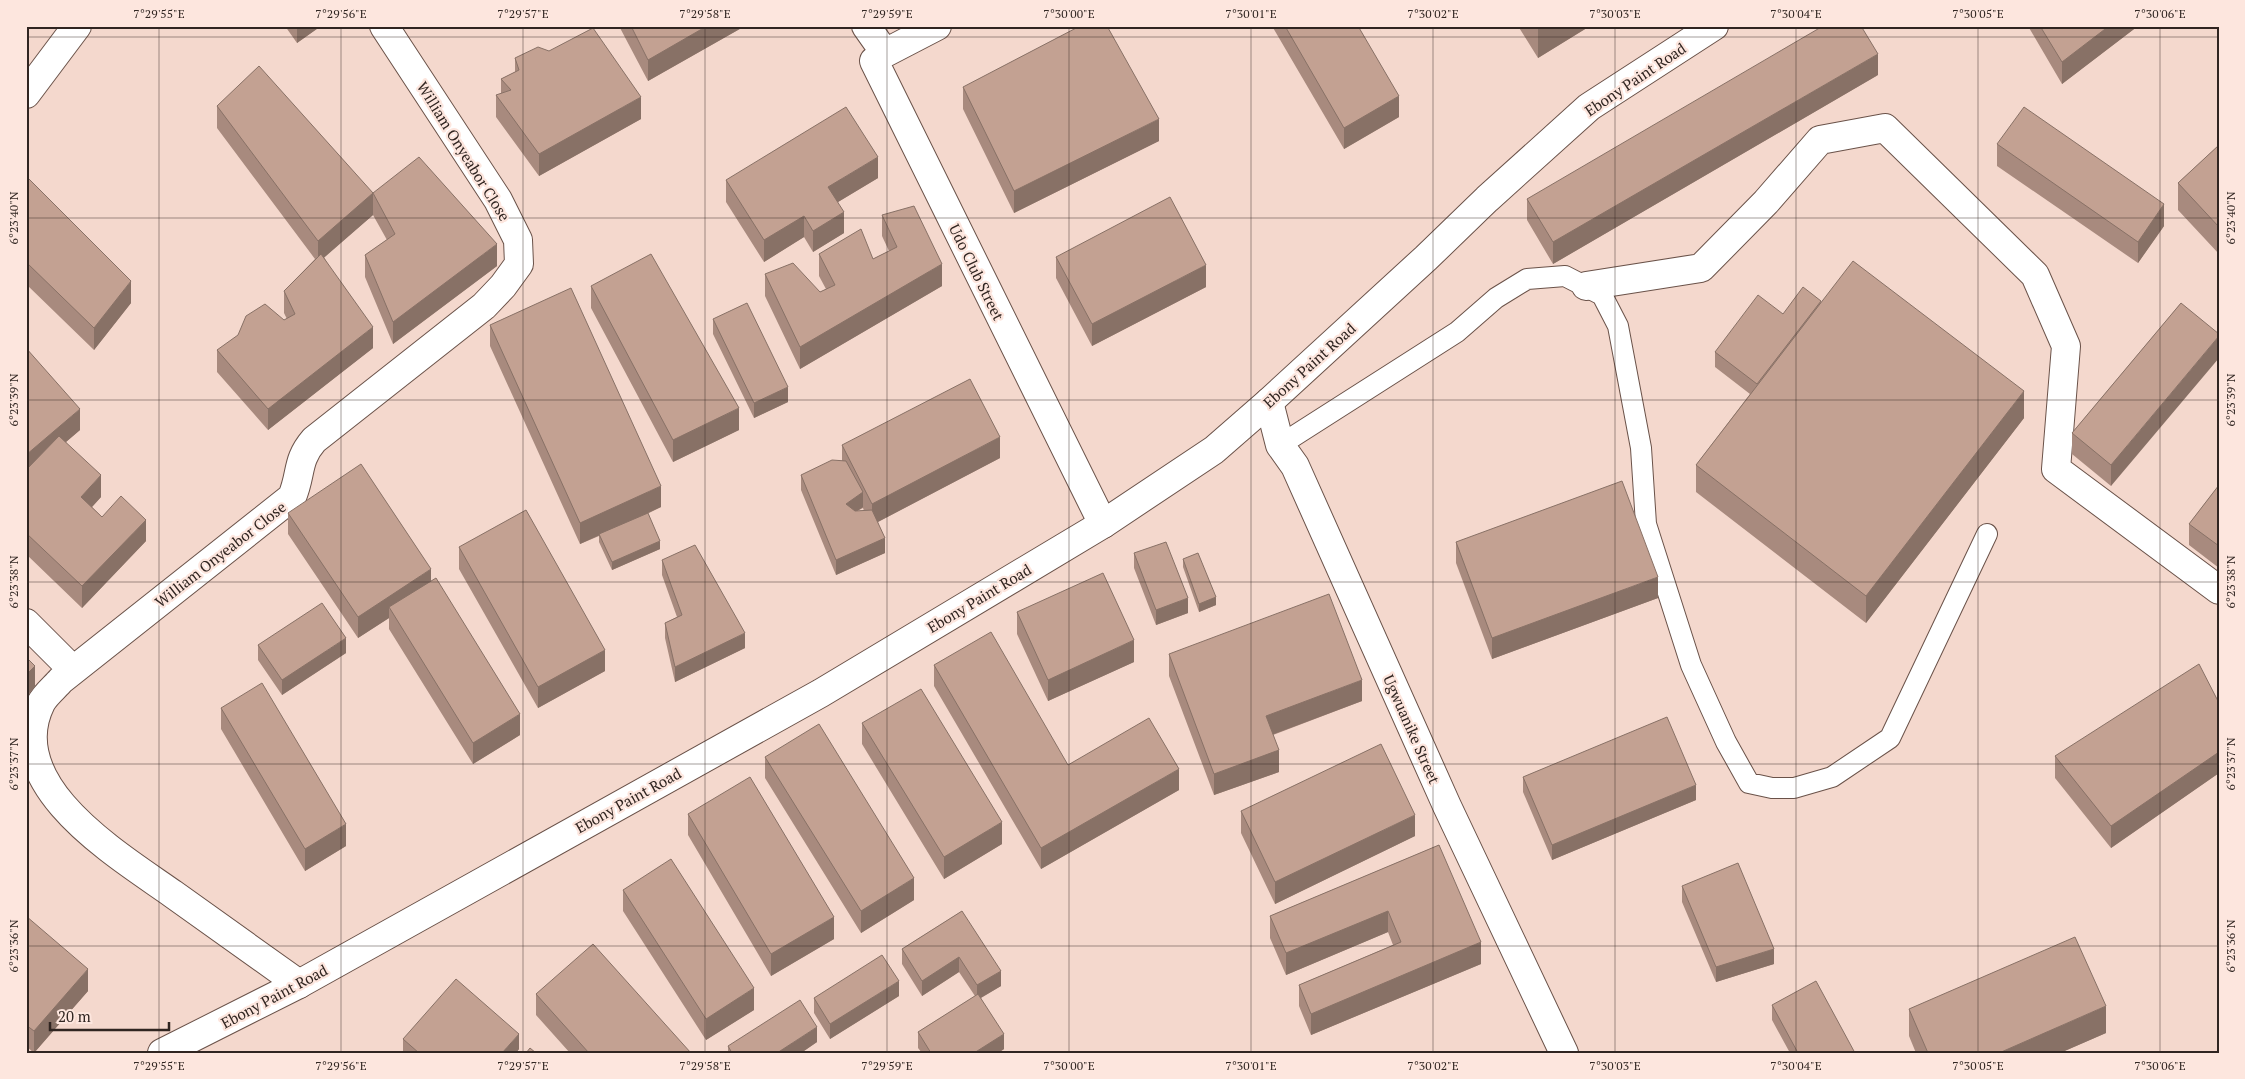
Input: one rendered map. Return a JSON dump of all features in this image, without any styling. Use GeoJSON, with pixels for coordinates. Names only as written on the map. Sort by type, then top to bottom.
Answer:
{"type":"FeatureCollection","features":[{"type":"Feature","properties":{"kind":"street"},"geometry":{"type":"LineString","coordinates":[[26,94],[77,26]]}},
{"type":"Feature","properties":{"kind":"street","name":"William Onyeabor Close"},"geometry":{"type":"LineString","coordinates":[[299,984],[104,845],[71,816],[50,791],[39,771],[33,738],[33,722],[42,701],[73,670],[174,589],[281,508],[292,497],[299,478],[300,461],[304,451],[314,440],[484,306],[503,286],[519,264],[518,240],[498,200],[384,26]]}},
{"type":"Feature","properties":{"kind":"street"},"geometry":{"type":"LineString","coordinates":[[866,26],[885,53],[937,26]]}},
{"type":"Feature","properties":{"kind":"street","name":"Ebony Paint Road"},"geometry":{"type":"LineString","coordinates":[[162,1053],[299,984],[821,693],[1103,524],[1214,450],[1269,402],[1426,258],[1487,199],[1590,107],[1714,26]]}},
{"type":"Feature","properties":{"kind":"street","name":"Udo Club Street"},"geometry":{"type":"LineString","coordinates":[[885,53],[874,61],[1103,524]]}},
{"type":"Feature","properties":{"kind":"street"},"geometry":{"type":"LineString","coordinates":[[1586,286],[1702,268],[1766,202],[1820,140],[1885,128],[2036,275],[2066,346],[2056,469],[2219,590]]}},
{"type":"Feature","properties":{"kind":"street","name":"Ugwuanike Street"},"geometry":{"type":"LineString","coordinates":[[1269,402],[1280,445],[1295,466],[1447,806],[1564,1053]]}},
{"type":"Feature","properties":{"kind":"street"},"geometry":{"type":"LineString","coordinates":[[26,623],[73,670]]}},
{"type":"Feature","properties":{"kind":"lane"},"geometry":{"type":"LineString","coordinates":[[1280,445],[1457,332],[1496,298],[1527,279],[1565,276],[1602,295],[1618,326],[1640,448],[1646,524],[1691,665],[1726,742],[1749,783],[1772,788],[1794,788],[1832,776],[1890,738],[1987,534]]}},
{"type":"Feature","properties":{"kind":"building"},"geometry":{"type":"Polygon","coordinates":[[[631,26],[707,26],[648,60],[631,26]]]}},
{"type":"Feature","properties":{"kind":"building"},"geometry":{"type":"Polygon","coordinates":[[[1080,26],[1107,26],[1159,119],[1014,191],[963,87],[1080,26]]]}},
{"type":"Feature","properties":{"kind":"building"},"geometry":{"type":"Polygon","coordinates":[[[1285,26],[1358,26],[1399,96],[1344,128],[1285,26]]]}},
{"type":"Feature","properties":{"kind":"building"},"geometry":{"type":"Polygon","coordinates":[[[1823,26],[1861,26],[1878,54],[1553,242],[1527,199],[1823,26]]]}},
{"type":"Feature","properties":{"kind":"building"},"geometry":{"type":"Polygon","coordinates":[[[2040,26],[2109,26],[2062,62],[2040,26]]]}},
{"type":"Feature","properties":{"kind":"building"},"geometry":{"type":"Polygon","coordinates":[[[593,28],[641,97],[539,154],[496,95],[511,90],[501,79],[519,70],[515,58],[538,47],[549,51],[593,28]]]}},
{"type":"Feature","properties":{"kind":"building"},"geometry":{"type":"Polygon","coordinates":[[[259,66],[373,193],[318,241],[217,106],[259,66]]]}},
{"type":"Feature","properties":{"kind":"building"},"geometry":{"type":"Polygon","coordinates":[[[846,107],[878,157],[828,187],[844,212],[813,231],[804,216],[764,240],[726,180],[846,107]]]}},
{"type":"Feature","properties":{"kind":"building"},"geometry":{"type":"Polygon","coordinates":[[[2024,107],[2164,204],[2138,242],[1997,144],[2024,107]]]}},
{"type":"Feature","properties":{"kind":"building"},"geometry":{"type":"Polygon","coordinates":[[[2219,145],[2219,227],[2178,183],[2219,145]]]}},
{"type":"Feature","properties":{"kind":"building"},"geometry":{"type":"Polygon","coordinates":[[[419,157],[497,244],[393,322],[365,255],[395,234],[373,193],[419,157]]]}},
{"type":"Feature","properties":{"kind":"building"},"geometry":{"type":"Polygon","coordinates":[[[26,176],[131,281],[94,328],[26,262],[26,176]]]}},
{"type":"Feature","properties":{"kind":"building"},"geometry":{"type":"Polygon","coordinates":[[[1170,197],[1206,265],[1092,324],[1056,257],[1170,197]]]}},
{"type":"Feature","properties":{"kind":"building"},"geometry":{"type":"Polygon","coordinates":[[[914,206],[942,264],[800,347],[765,274],[793,263],[820,292],[835,285],[819,254],[861,229],[873,259],[897,247],[882,215],[914,206]]]}},
{"type":"Feature","properties":{"kind":"building"},"geometry":{"type":"Polygon","coordinates":[[[321,254],[373,327],[268,409],[217,350],[238,335],[246,316],[265,304],[284,320],[295,314],[284,291],[321,254]]]}},
{"type":"Feature","properties":{"kind":"building"},"geometry":{"type":"Polygon","coordinates":[[[651,254],[739,408],[673,440],[591,286],[651,254]]]}},
{"type":"Feature","properties":{"kind":"building"},"geometry":{"type":"Polygon","coordinates":[[[1853,261],[2024,391],[1866,596],[1696,465],[1853,261]]]}},
{"type":"Feature","properties":{"kind":"building"},"geometry":{"type":"Polygon","coordinates":[[[1803,287],[1821,301],[1757,384],[1715,352],[1758,295],[1783,314],[1803,287]]]}},
{"type":"Feature","properties":{"kind":"building"},"geometry":{"type":"Polygon","coordinates":[[[571,288],[661,486],[580,523],[490,325],[571,288]]]}},
{"type":"Feature","properties":{"kind":"building"},"geometry":{"type":"Polygon","coordinates":[[[747,303],[788,387],[754,403],[713,319],[747,303]]]}},
{"type":"Feature","properties":{"kind":"building"},"geometry":{"type":"Polygon","coordinates":[[[2181,303],[2219,334],[2219,336],[2111,465],[2072,433],[2181,303]]]}},
{"type":"Feature","properties":{"kind":"building"},"geometry":{"type":"Polygon","coordinates":[[[26,348],[80,409],[26,455],[26,348]]]}},
{"type":"Feature","properties":{"kind":"building"},"geometry":{"type":"Polygon","coordinates":[[[970,379],[1000,437],[872,504],[842,445],[970,379]]]}},
{"type":"Feature","properties":{"kind":"building"},"geometry":{"type":"Polygon","coordinates":[[[59,436],[101,475],[81,497],[102,517],[121,496],[146,520],[82,586],[26,533],[26,470],[59,436]]]}},
{"type":"Feature","properties":{"kind":"building"},"geometry":{"type":"Polygon","coordinates":[[[832,460],[846,461],[863,492],[846,504],[855,511],[872,510],[885,538],[836,560],[801,475],[832,460]]]}},
{"type":"Feature","properties":{"kind":"building"},"geometry":{"type":"Polygon","coordinates":[[[361,464],[431,569],[358,617],[288,513],[361,464]]]}},
{"type":"Feature","properties":{"kind":"building"},"geometry":{"type":"Polygon","coordinates":[[[1622,481],[1658,577],[1492,638],[1456,542],[1622,481]]]}},
{"type":"Feature","properties":{"kind":"building"},"geometry":{"type":"Polygon","coordinates":[[[2219,485],[2219,546],[2189,524],[2219,485]]]}},
{"type":"Feature","properties":{"kind":"building"},"geometry":{"type":"Polygon","coordinates":[[[526,510],[605,650],[538,687],[459,547],[526,510]]]}},
{"type":"Feature","properties":{"kind":"building"},"geometry":{"type":"Polygon","coordinates":[[[648,513],[660,541],[612,562],[599,534],[648,513]]]}},
{"type":"Feature","properties":{"kind":"building"},"geometry":{"type":"Polygon","coordinates":[[[1166,542],[1188,598],[1156,610],[1134,553],[1166,542]]]}},
{"type":"Feature","properties":{"kind":"building"},"geometry":{"type":"Polygon","coordinates":[[[695,545],[745,633],[675,667],[665,623],[682,615],[662,560],[695,545]]]}},
{"type":"Feature","properties":{"kind":"building"},"geometry":{"type":"Polygon","coordinates":[[[1198,553],[1216,597],[1199,604],[1183,559],[1198,553]]]}},
{"type":"Feature","properties":{"kind":"building"},"geometry":{"type":"Polygon","coordinates":[[[1103,573],[1134,640],[1048,680],[1017,612],[1103,573]]]}},
{"type":"Feature","properties":{"kind":"building"},"geometry":{"type":"Polygon","coordinates":[[[436,578],[520,714],[473,743],[389,607],[436,578]]]}},
{"type":"Feature","properties":{"kind":"building"},"geometry":{"type":"Polygon","coordinates":[[[1329,594],[1362,680],[1266,716],[1279,750],[1214,774],[1169,654],[1329,594]]]}},
{"type":"Feature","properties":{"kind":"building"},"geometry":{"type":"Polygon","coordinates":[[[322,603],[346,638],[282,680],[258,645],[322,603]]]}},
{"type":"Feature","properties":{"kind":"building"},"geometry":{"type":"Polygon","coordinates":[[[991,632],[1068,765],[1149,718],[1179,769],[1041,848],[934,665],[991,632]]]}},
{"type":"Feature","properties":{"kind":"building"},"geometry":{"type":"Polygon","coordinates":[[[26,657],[35,666],[26,675],[26,657]]]}},
{"type":"Feature","properties":{"kind":"building"},"geometry":{"type":"Polygon","coordinates":[[[2199,664],[2219,703],[2219,752],[2111,826],[2055,756],[2199,664]]]}},
{"type":"Feature","properties":{"kind":"building"},"geometry":{"type":"Polygon","coordinates":[[[262,683],[346,824],[305,849],[221,708],[262,683]]]}},
{"type":"Feature","properties":{"kind":"building"},"geometry":{"type":"Polygon","coordinates":[[[921,689],[1002,822],[944,857],[862,723],[921,689]]]}},
{"type":"Feature","properties":{"kind":"building"},"geometry":{"type":"Polygon","coordinates":[[[1667,717],[1696,785],[1552,845],[1523,777],[1667,717]]]}},
{"type":"Feature","properties":{"kind":"building"},"geometry":{"type":"Polygon","coordinates":[[[819,724],[914,878],[861,911],[765,757],[819,724]]]}},
{"type":"Feature","properties":{"kind":"building"},"geometry":{"type":"Polygon","coordinates":[[[1381,744],[1415,815],[1275,882],[1241,811],[1381,744]]]}},
{"type":"Feature","properties":{"kind":"building"},"geometry":{"type":"Polygon","coordinates":[[[750,777],[834,917],[771,954],[688,814],[750,777]]]}},
{"type":"Feature","properties":{"kind":"building"},"geometry":{"type":"Polygon","coordinates":[[[1439,845],[1481,942],[1311,1014],[1299,985],[1401,942],[1388,911],[1286,953],[1270,916],[1439,845]]]}},
{"type":"Feature","properties":{"kind":"building"},"geometry":{"type":"Polygon","coordinates":[[[671,859],[754,988],[706,1019],[623,890],[671,859]]]}},
{"type":"Feature","properties":{"kind":"building"},"geometry":{"type":"Polygon","coordinates":[[[1738,863],[1774,949],[1716,967],[1682,886],[1738,863]]]}},
{"type":"Feature","properties":{"kind":"building"},"geometry":{"type":"Polygon","coordinates":[[[962,911],[1001,971],[977,985],[959,957],[922,981],[902,949],[962,911]]]}},
{"type":"Feature","properties":{"kind":"building"},"geometry":{"type":"Polygon","coordinates":[[[26,916],[88,969],[34,1031],[26,1025],[26,916]]]}},
{"type":"Feature","properties":{"kind":"building"},"geometry":{"type":"Polygon","coordinates":[[[2075,937],[2106,1006],[1999,1053],[1928,1053],[1909,1009],[2075,937]]]}},
{"type":"Feature","properties":{"kind":"building"},"geometry":{"type":"Polygon","coordinates":[[[593,944],[691,1053],[589,1053],[536,994],[593,944]]]}},
{"type":"Feature","properties":{"kind":"building"},"geometry":{"type":"Polygon","coordinates":[[[882,955],[899,981],[830,1024],[814,998],[882,955]]]}},
{"type":"Feature","properties":{"kind":"building"},"geometry":{"type":"Polygon","coordinates":[[[456,979],[519,1034],[502,1053],[419,1053],[403,1039],[456,979]]]}},
{"type":"Feature","properties":{"kind":"building"},"geometry":{"type":"Polygon","coordinates":[[[1816,981],[1855,1053],[1798,1053],[1772,1005],[1816,981]]]}},
{"type":"Feature","properties":{"kind":"building"},"geometry":{"type":"Polygon","coordinates":[[[978,994],[1004,1034],[974,1053],[931,1053],[918,1032],[978,994]]]}},
{"type":"Feature","properties":{"kind":"building"},"geometry":{"type":"Polygon","coordinates":[[[800,1000],[817,1027],[777,1053],[732,1053],[728,1046],[800,1000]]]}},
{"type":"Feature","properties":{"kind":"building"},"geometry":{"type":"Polygon","coordinates":[[[530,1048],[536,1053],[526,1053],[530,1048]]]}}]}
